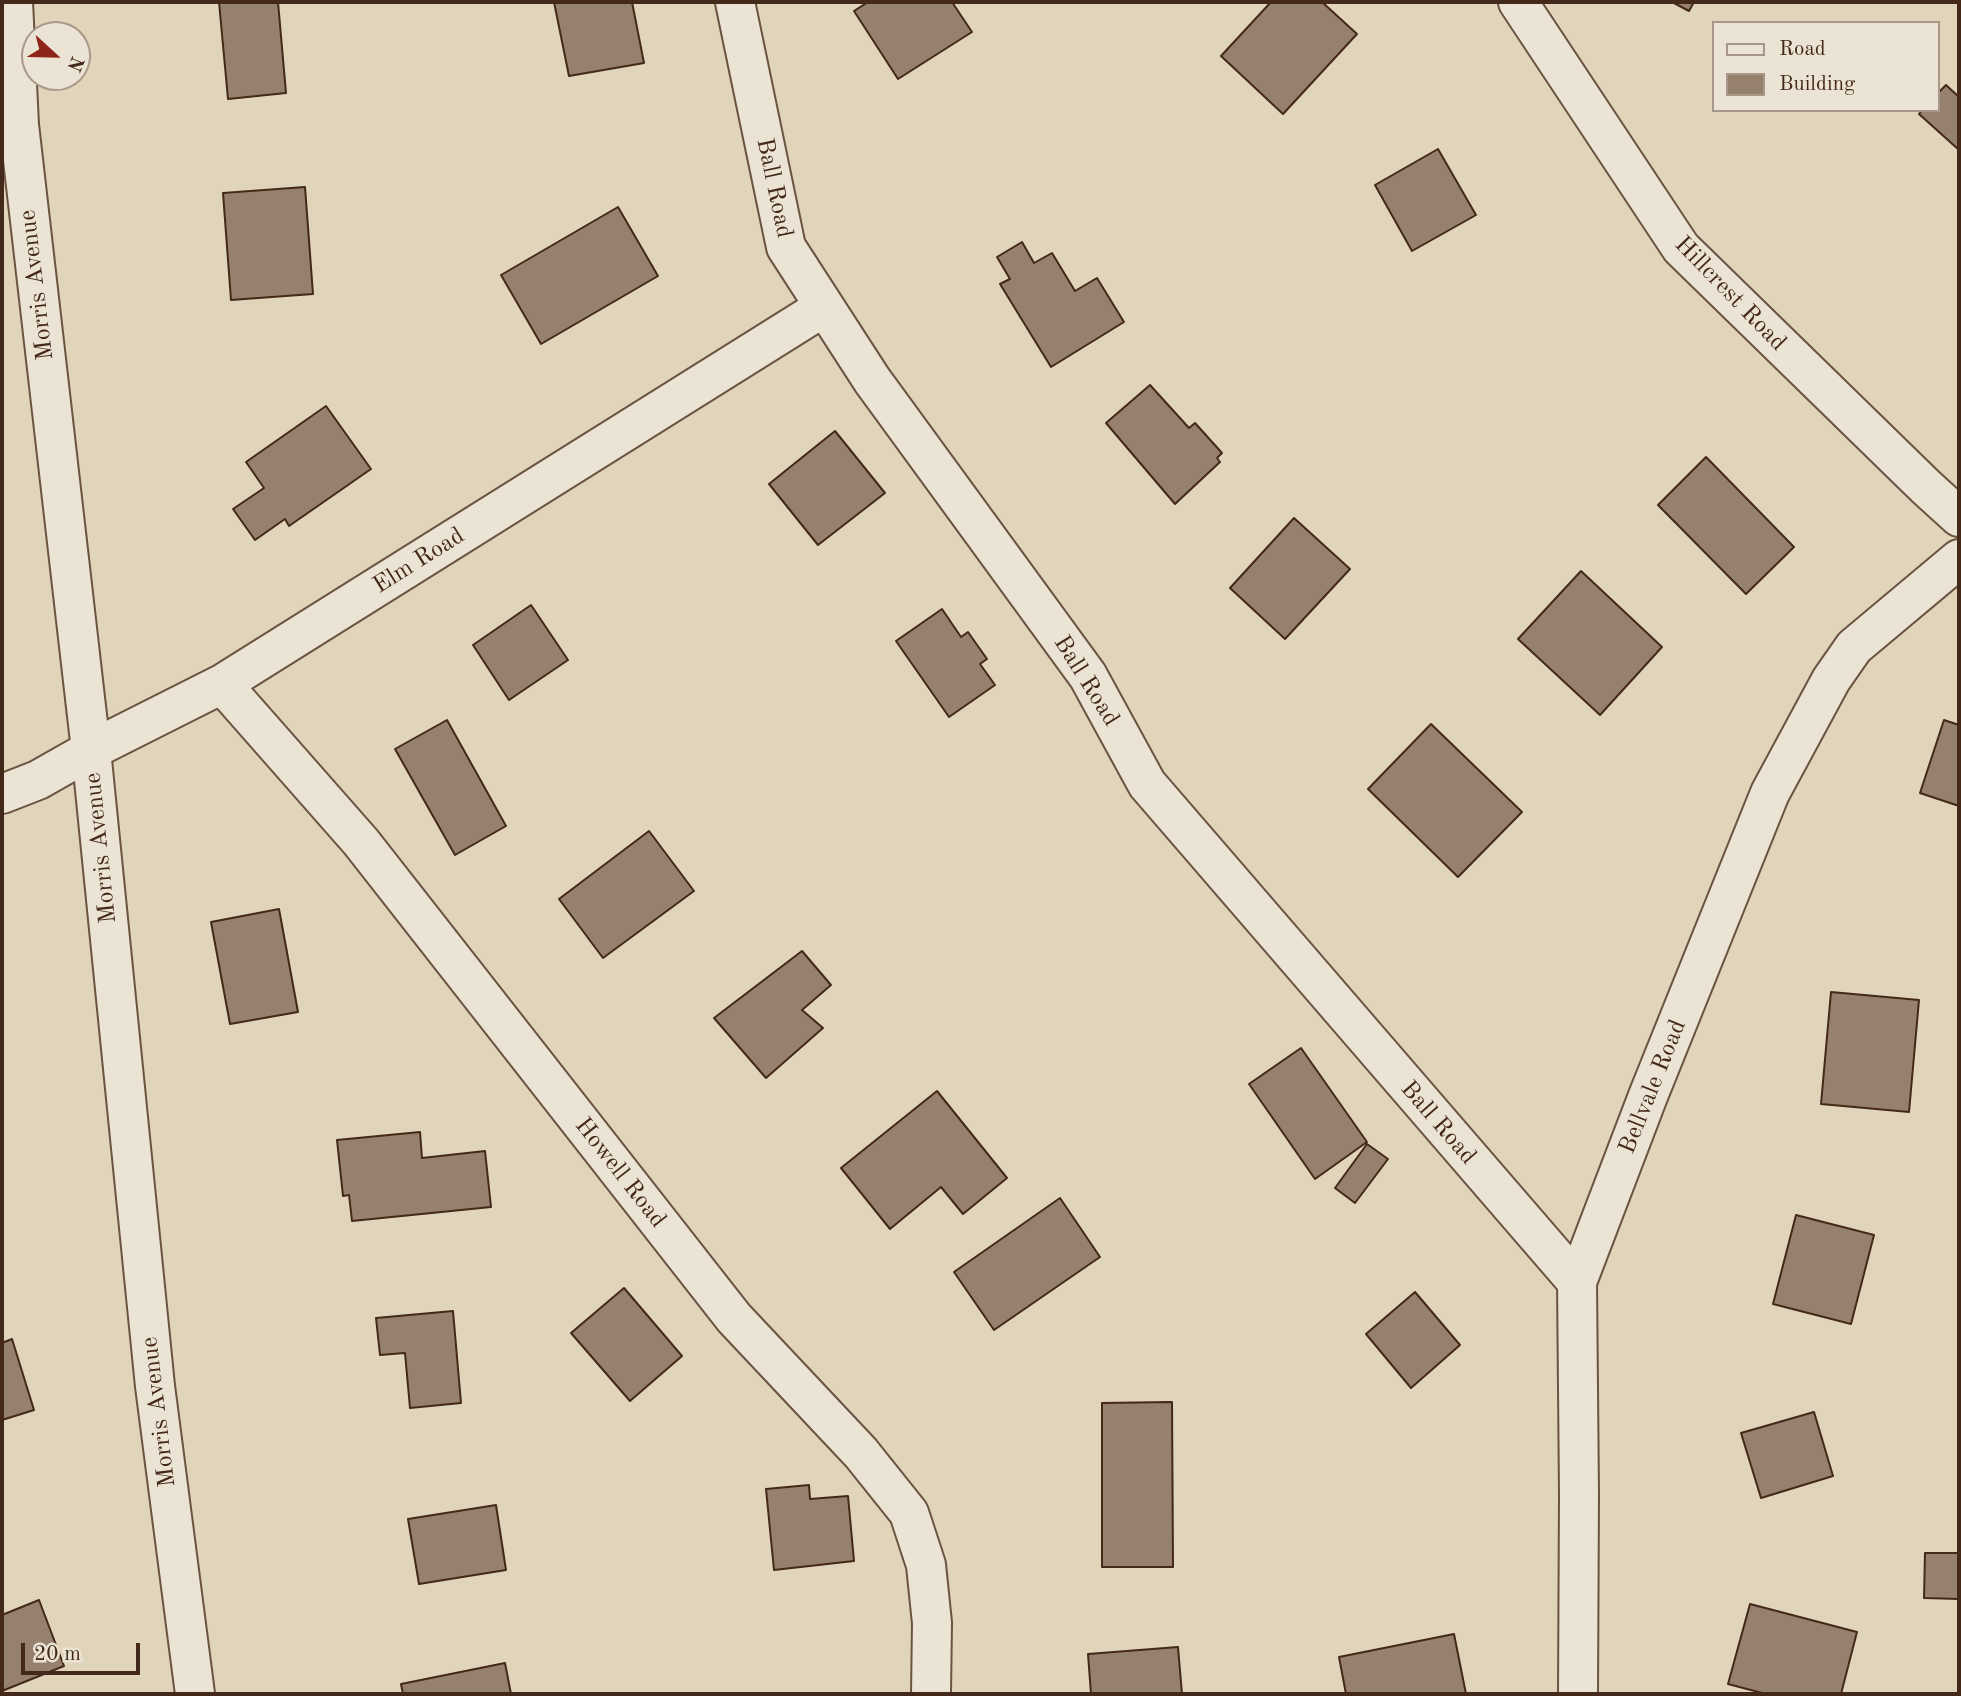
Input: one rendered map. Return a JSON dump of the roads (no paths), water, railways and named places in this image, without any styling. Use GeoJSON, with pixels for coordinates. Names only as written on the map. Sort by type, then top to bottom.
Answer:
{"type":"FeatureCollection","features":[{"type":"Feature","properties":{"kind":"street","name":"Morris Avenue"},"geometry":{"type":"LineString","coordinates":[[13,2],[8,49],[92,750],[155,1386],[195,1694]]}},
{"type":"Feature","properties":{"kind":"street","name":"Ball Road"},"geometry":{"type":"LineString","coordinates":[[735,2],[786,247],[872,380],[1088,676],[1147,784],[1577,1282]]}},
{"type":"Feature","properties":{"kind":"street","name":"Hillcrest Road"},"geometry":{"type":"LineString","coordinates":[[1518,2],[1681,248],[1959,517]]}},
{"type":"Feature","properties":{"kind":"street","name":"Elm Road"},"geometry":{"type":"LineString","coordinates":[[2,794],[38,780],[222,684],[824,307]]}},
{"type":"Feature","properties":{"kind":"street","name":"Bellvale Road"},"geometry":{"type":"LineString","coordinates":[[1578,1694],[1577,1282],[1648,1096],[1770,793],[1831,680],[1854,647],[1959,559]]}},
{"type":"Feature","properties":{"kind":"street","name":"Howell Road"},"geometry":{"type":"LineString","coordinates":[[222,684],[360,842],[734,1318],[861,1453],[909,1513],[926,1565],[932,1623],[931,1694]]}}]}
